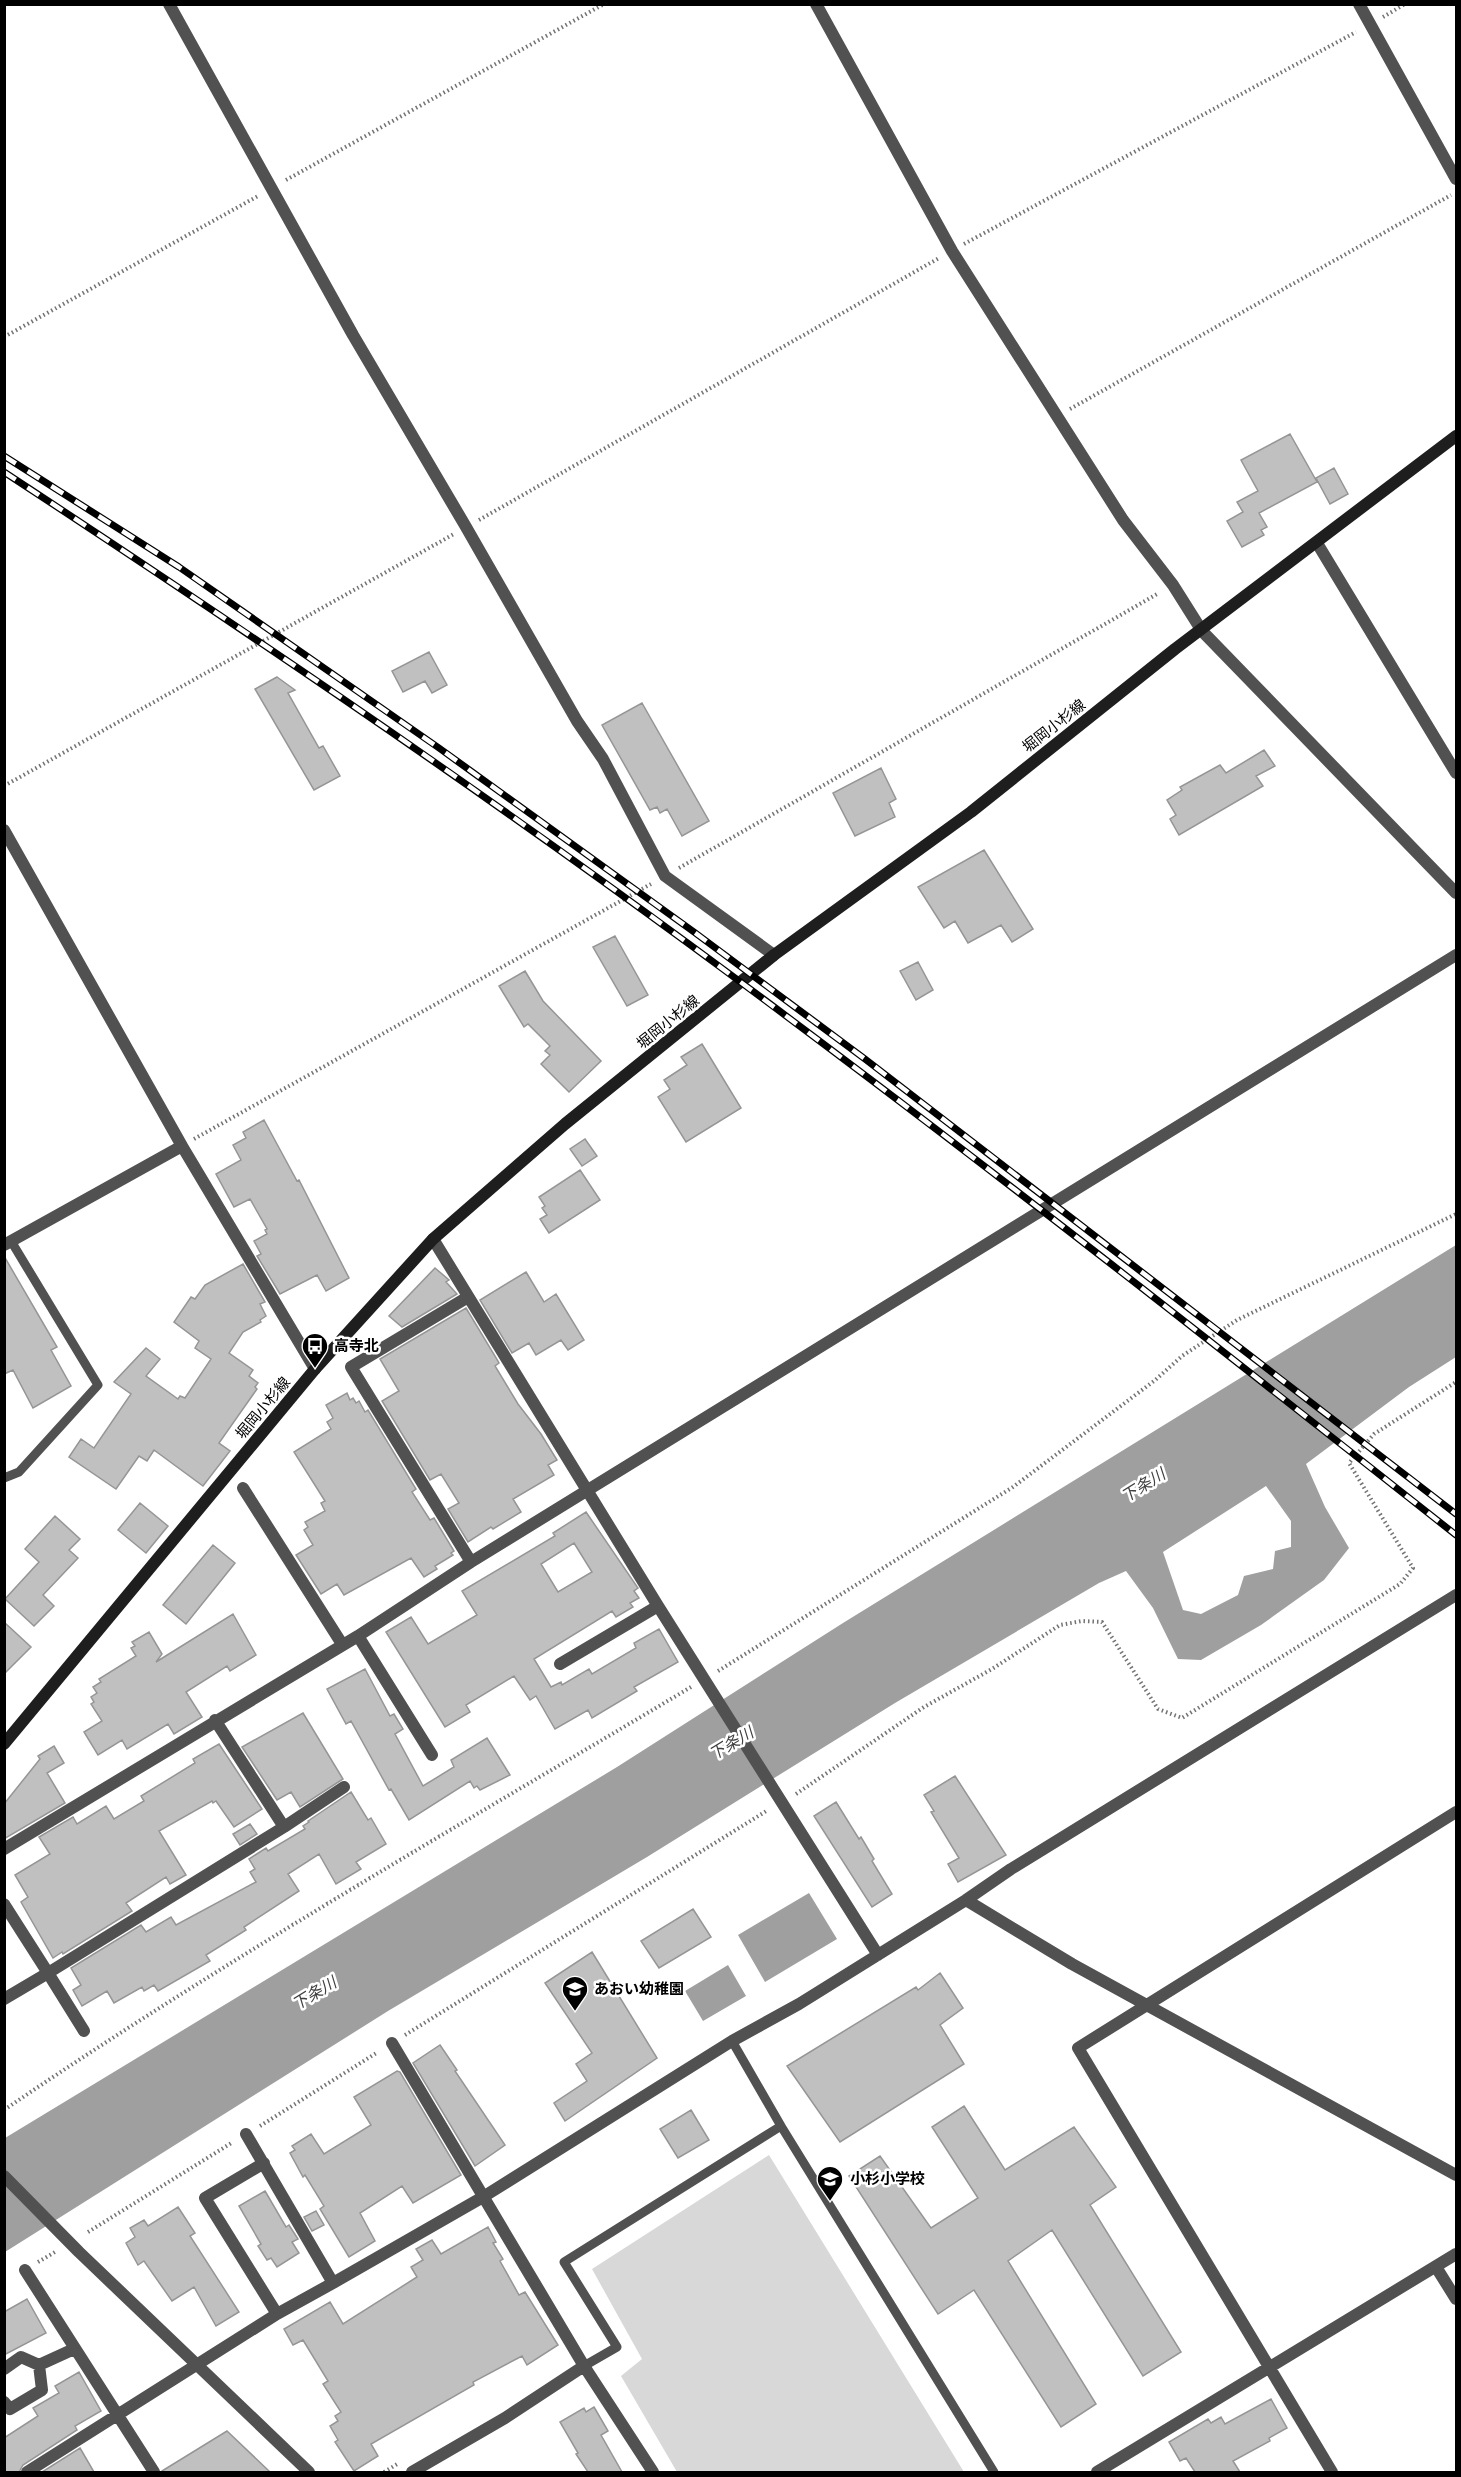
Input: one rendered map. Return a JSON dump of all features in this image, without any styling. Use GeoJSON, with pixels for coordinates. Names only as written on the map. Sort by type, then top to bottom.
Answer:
{"type":"FeatureCollection","features":[{"type":"Feature","properties":{"kind":"main road","name":"堀岡小杉線"},"geometry":{"type":"LineString","coordinates":[[4,1744],[315,1369],[433,1239],[565,1124],[774,955],[970,812],[1175,649],[1202,631],[1456,436]]}},
{"type":"Feature","properties":{"kind":"street"},"geometry":{"type":"LineString","coordinates":[[169,4],[270,189],[577,721],[603,759],[665,876],[774,955]]}},
{"type":"Feature","properties":{"kind":"street"},"geometry":{"type":"LineString","coordinates":[[816,4],[951,250],[1123,520],[1173,585],[1202,631],[1456,893]]}},
{"type":"Feature","properties":{"kind":"street"},"geometry":{"type":"LineString","coordinates":[[1359,4],[1456,179]]}},
{"type":"Feature","properties":{"kind":"street"},"geometry":{"type":"LineString","coordinates":[[1317,543],[1456,773]]}},
{"type":"Feature","properties":{"kind":"street"},"geometry":{"type":"LineString","coordinates":[[4,830],[182,1146],[315,1369]]}},
{"type":"Feature","properties":{"kind":"street"},"geometry":{"type":"LineString","coordinates":[[4,1848],[358,1636],[471,1562],[1456,955]]}},
{"type":"Feature","properties":{"kind":"street"},"geometry":{"type":"LineString","coordinates":[[8,1243],[182,1146]]}},
{"type":"Feature","properties":{"kind":"street"},"geometry":{"type":"LineString","coordinates":[[433,1239],[658,1605],[878,1955]]}},
{"type":"Feature","properties":{"kind":"street"},"geometry":{"type":"LineString","coordinates":[[468,1298],[351,1368],[471,1562]]}},
{"type":"Feature","properties":{"kind":"street"},"geometry":{"type":"LineString","coordinates":[[243,1488],[342,1644]]}},
{"type":"Feature","properties":{"kind":"street"},"geometry":{"type":"LineString","coordinates":[[27,2472],[277,2314],[483,2197],[732,2041],[799,2004],[966,1900],[1011,1869],[1456,1595]]}},
{"type":"Feature","properties":{"kind":"street"},"geometry":{"type":"LineString","coordinates":[[560,1664],[658,1605]]}},
{"type":"Feature","properties":{"kind":"street"},"geometry":{"type":"LineString","coordinates":[[358,1636],[432,1755]]}},
{"type":"Feature","properties":{"kind":"street"},"geometry":{"type":"LineString","coordinates":[[215,1720],[284,1827]]}},
{"type":"Feature","properties":{"kind":"street"},"geometry":{"type":"LineString","coordinates":[[4,1999],[284,1827],[344,1787]]}},
{"type":"Feature","properties":{"kind":"street"},"geometry":{"type":"LineString","coordinates":[[1332,2472],[1268,2369],[1078,2048],[1456,1812]]}},
{"type":"Feature","properties":{"kind":"street"},"geometry":{"type":"LineString","coordinates":[[966,1900],[1072,1964],[1147,2003],[1456,2175]]}},
{"type":"Feature","properties":{"kind":"street"},"geometry":{"type":"LineString","coordinates":[[4,1904],[84,2031]]}},
{"type":"Feature","properties":{"kind":"street"},"geometry":{"type":"LineString","coordinates":[[392,2043],[584,2367],[653,2472]]}},
{"type":"Feature","properties":{"kind":"street"},"geometry":{"type":"LineString","coordinates":[[246,2134],[333,2283]]}},
{"type":"Feature","properties":{"kind":"street"},"geometry":{"type":"LineString","coordinates":[[264,2163],[205,2198],[277,2314]]}},
{"type":"Feature","properties":{"kind":"street"},"geometry":{"type":"LineString","coordinates":[[4,2176],[309,2472]]}},
{"type":"Feature","properties":{"kind":"street"},"geometry":{"type":"LineString","coordinates":[[1103,2471],[1456,2254]]}},
{"type":"Feature","properties":{"kind":"street"},"geometry":{"type":"LineString","coordinates":[[1436,2267],[1456,2299]]}},
{"type":"Feature","properties":{"kind":"street"},"geometry":{"type":"LineString","coordinates":[[25,2270],[154,2472]]}},
{"type":"Feature","properties":{"kind":"street"},"geometry":{"type":"LineString","coordinates":[[4,2369],[21,2357],[39,2365],[74,2349]]}},
{"type":"Feature","properties":{"kind":"street"},"geometry":{"type":"LineString","coordinates":[[4,2402],[10,2409],[42,2390],[39,2365]]}},
{"type":"Feature","properties":{"kind":"street"},"geometry":{"type":"LineString","coordinates":[[412,2472],[504,2418],[584,2367]]}},
{"type":"Feature","properties":{"kind":"lane"},"geometry":{"type":"LineString","coordinates":[[4,1478],[19,1472],[98,1385],[8,1243]]}},
{"type":"Feature","properties":{"kind":"lane"},"geometry":{"type":"LineString","coordinates":[[732,2041],[781,2126],[994,2472]]}},
{"type":"Feature","properties":{"kind":"lane"},"geometry":{"type":"LineString","coordinates":[[584,2367],[617,2347],[564,2262],[781,2126]]}},
{"type":"Feature","properties":{"kind":"path"},"geometry":{"type":"LineString","coordinates":[[4,337],[604,4]]}},
{"type":"Feature","properties":{"kind":"path"},"geometry":{"type":"LineString","coordinates":[[951,250],[1405,4]]}},
{"type":"Feature","properties":{"kind":"path"},"geometry":{"type":"LineString","coordinates":[[1056,415],[1084,403],[1244,310],[1456,192]]}},
{"type":"Feature","properties":{"kind":"path"},"geometry":{"type":"LineString","coordinates":[[4,2110],[95,2048],[444,1834],[704,1679],[1013,1487],[1154,1381],[1182,1356],[1237,1320],[1456,1214]]}},
{"type":"Feature","properties":{"kind":"path"},"geometry":{"type":"LineString","coordinates":[[88,2232],[768,1809],[783,1803],[924,1707],[992,1669],[1060,1625],[1082,1621],[1102,1622],[1158,1710],[1182,1718],[1400,1584],[1413,1568],[1349,1463],[1374,1434],[1456,1382]]}},
{"type":"Feature","properties":{"kind":"shaded area"},"geometry":{"type":"Polygon","coordinates":[[[769,2155],[964,2472],[677,2472],[621,2376],[642,2359],[592,2269],[769,2155]]]}},
{"type":"Feature","properties":{"kind":"water","name":"下条川"},"geometry":{"type":"Polygon","coordinates":[[[1456,1245],[1456,1357],[1409,1387],[1306,1464],[1325,1507],[1349,1548],[1324,1580],[1261,1625],[1201,1660],[1178,1659],[1153,1608],[1126,1571],[1099,1583],[895,1703],[647,1857],[388,2011],[5,2252],[5,2138],[617,1767],[843,1623],[1456,1245]],[[1266,1486],[1163,1552],[1183,1610],[1201,1614],[1238,1595],[1244,1576],[1273,1569],[1275,1551],[1291,1547],[1291,1521],[1266,1486]]]}},
{"type":"Feature","properties":{"kind":"water"},"geometry":{"type":"Polygon","coordinates":[[[809,1893],[837,1939],[765,1982],[738,1935],[809,1893]]]}},
{"type":"Feature","properties":{"kind":"water"},"geometry":{"type":"Polygon","coordinates":[[[728,1965],[746,1996],[703,2021],[685,1991],[728,1965]]]}},
{"type":"Feature","properties":{"kind":"building"},"geometry":{"type":"Polygon","coordinates":[[[1290,434],[1317,482],[1259,513],[1267,527],[1261,530],[1264,535],[1242,547],[1227,521],[1243,512],[1237,502],[1258,491],[1241,460],[1290,434]]]}},
{"type":"Feature","properties":{"kind":"building"},"geometry":{"type":"Polygon","coordinates":[[[1334,468],[1348,494],[1330,504],[1316,478],[1334,468]]]}},
{"type":"Feature","properties":{"kind":"building"},"geometry":{"type":"Polygon","coordinates":[[[429,652],[447,685],[432,693],[425,681],[403,692],[392,671],[429,652]]]}},
{"type":"Feature","properties":{"kind":"building"},"geometry":{"type":"Polygon","coordinates":[[[277,677],[295,690],[288,693],[319,748],[323,746],[340,776],[314,790],[255,689],[277,677]]]}},
{"type":"Feature","properties":{"kind":"building"},"geometry":{"type":"Polygon","coordinates":[[[642,703],[709,821],[682,836],[667,809],[660,813],[657,807],[650,810],[602,725],[642,703]]]}},
{"type":"Feature","properties":{"kind":"building"},"geometry":{"type":"Polygon","coordinates":[[[1264,750],[1275,766],[1256,776],[1263,786],[1179,835],[1170,819],[1176,815],[1167,800],[1182,790],[1180,787],[1220,765],[1226,773],[1264,750]]]}},
{"type":"Feature","properties":{"kind":"building"},"geometry":{"type":"Polygon","coordinates":[[[881,768],[896,799],[889,803],[895,817],[855,836],[833,793],[881,768]]]}},
{"type":"Feature","properties":{"kind":"building"},"geometry":{"type":"Polygon","coordinates":[[[984,850],[1033,929],[1012,942],[1001,925],[968,943],[955,921],[944,928],[918,887],[984,850]]]}},
{"type":"Feature","properties":{"kind":"building"},"geometry":{"type":"Polygon","coordinates":[[[615,936],[648,995],[627,1006],[593,947],[615,936]]]}},
{"type":"Feature","properties":{"kind":"building"},"geometry":{"type":"Polygon","coordinates":[[[918,962],[933,990],[916,1000],[900,971],[918,962]]]}},
{"type":"Feature","properties":{"kind":"building"},"geometry":{"type":"Polygon","coordinates":[[[525,971],[543,1001],[601,1061],[569,1092],[541,1064],[550,1055],[545,1051],[550,1046],[528,1024],[524,1027],[499,986],[525,971]]]}},
{"type":"Feature","properties":{"kind":"building"},"geometry":{"type":"Polygon","coordinates":[[[702,1044],[741,1108],[686,1142],[658,1097],[670,1089],[664,1080],[687,1065],[681,1057],[702,1044]]]}},
{"type":"Feature","properties":{"kind":"building"},"geometry":{"type":"Polygon","coordinates":[[[264,1120],[297,1181],[299,1180],[349,1278],[326,1291],[317,1275],[280,1294],[257,1256],[261,1254],[254,1241],[267,1234],[265,1230],[267,1229],[250,1199],[234,1207],[216,1174],[241,1160],[233,1145],[246,1138],[243,1132],[264,1120]]]}},
{"type":"Feature","properties":{"kind":"building"},"geometry":{"type":"Polygon","coordinates":[[[585,1139],[597,1156],[582,1166],[570,1149],[585,1139]]]}},
{"type":"Feature","properties":{"kind":"building"},"geometry":{"type":"Polygon","coordinates":[[[580,1170],[600,1200],[549,1233],[540,1219],[547,1215],[542,1208],[545,1206],[539,1197],[580,1170]]]}},
{"type":"Feature","properties":{"kind":"building"},"geometry":{"type":"Polygon","coordinates":[[[4,1256],[57,1347],[51,1350],[71,1386],[33,1408],[13,1370],[4,1374],[4,1256]]]}},
{"type":"Feature","properties":{"kind":"building"},"geometry":{"type":"Polygon","coordinates":[[[243,1264],[265,1302],[260,1304],[266,1316],[260,1320],[261,1322],[243,1332],[229,1353],[253,1370],[249,1376],[258,1383],[255,1387],[257,1389],[219,1443],[230,1451],[203,1486],[154,1450],[147,1461],[139,1456],[116,1489],[69,1457],[81,1439],[94,1448],[131,1394],[114,1382],[146,1348],[160,1359],[146,1376],[178,1399],[180,1396],[185,1398],[211,1359],[195,1348],[199,1341],[174,1322],[191,1297],[195,1299],[205,1285],[243,1264]]]}},
{"type":"Feature","properties":{"kind":"building"},"geometry":{"type":"Polygon","coordinates":[[[435,1268],[449,1280],[446,1282],[457,1294],[402,1327],[389,1316],[435,1268]]]}},
{"type":"Feature","properties":{"kind":"building"},"geometry":{"type":"Polygon","coordinates":[[[526,1272],[544,1302],[556,1294],[584,1340],[568,1350],[561,1340],[536,1355],[529,1343],[512,1353],[480,1300],[526,1272]]]}},
{"type":"Feature","properties":{"kind":"building"},"geometry":{"type":"Polygon","coordinates":[[[466,1308],[499,1363],[495,1366],[557,1460],[548,1465],[554,1475],[513,1499],[521,1512],[468,1542],[448,1509],[459,1503],[441,1474],[430,1480],[382,1401],[399,1391],[380,1359],[466,1308]]]}},
{"type":"Feature","properties":{"kind":"building"},"geometry":{"type":"Polygon","coordinates":[[[347,1393],[350,1400],[353,1398],[356,1403],[359,1401],[365,1412],[368,1410],[416,1489],[412,1492],[430,1520],[434,1518],[454,1551],[451,1553],[453,1555],[435,1566],[437,1569],[424,1577],[411,1558],[344,1595],[337,1584],[321,1594],[296,1555],[313,1545],[304,1530],[308,1527],[305,1522],[325,1511],[321,1503],[325,1501],[294,1452],[331,1429],[327,1422],[333,1418],[326,1405],[347,1393]]]}},
{"type":"Feature","properties":{"kind":"building"},"geometry":{"type":"Polygon","coordinates":[[[140,1503],[168,1526],[146,1553],[118,1530],[140,1503]]]}},
{"type":"Feature","properties":{"kind":"building"},"geometry":{"type":"Polygon","coordinates":[[[586,1512],[638,1588],[634,1591],[639,1598],[630,1603],[633,1607],[616,1617],[612,1611],[534,1659],[551,1687],[561,1682],[562,1685],[589,1669],[592,1674],[636,1648],[634,1643],[659,1629],[678,1662],[634,1687],[637,1691],[592,1718],[588,1710],[555,1729],[536,1696],[530,1700],[514,1676],[466,1705],[470,1712],[445,1727],[386,1632],[411,1617],[428,1644],[477,1615],[462,1591],[555,1536],[553,1533],[586,1512]],[[574,1543],[541,1564],[558,1592],[592,1572],[574,1543]]]}},
{"type":"Feature","properties":{"kind":"building"},"geometry":{"type":"Polygon","coordinates":[[[55,1516],[80,1539],[69,1550],[78,1558],[43,1595],[54,1606],[34,1626],[5,1599],[39,1562],[25,1549],[55,1516]]]}},
{"type":"Feature","properties":{"kind":"building"},"geometry":{"type":"Polygon","coordinates":[[[213,1545],[235,1563],[186,1624],[163,1605],[213,1545]]]}},
{"type":"Feature","properties":{"kind":"building"},"geometry":{"type":"Polygon","coordinates":[[[233,1614],[256,1655],[230,1671],[227,1666],[186,1692],[202,1717],[174,1734],[168,1724],[127,1749],[122,1740],[98,1755],[84,1732],[102,1721],[91,1704],[94,1702],[91,1697],[97,1693],[93,1687],[101,1682],[99,1679],[136,1656],[131,1648],[135,1646],[132,1642],[149,1632],[162,1654],[156,1662],[233,1614]]]}},
{"type":"Feature","properties":{"kind":"building"},"geometry":{"type":"Polygon","coordinates":[[[4,1622],[31,1647],[4,1674],[4,1622]]]}},
{"type":"Feature","properties":{"kind":"building"},"geometry":{"type":"Polygon","coordinates":[[[365,1669],[390,1716],[394,1714],[403,1729],[395,1734],[423,1786],[454,1767],[451,1760],[487,1738],[510,1775],[480,1790],[477,1786],[474,1788],[470,1781],[409,1820],[391,1789],[389,1790],[351,1721],[346,1724],[327,1689],[365,1669]]]}},
{"type":"Feature","properties":{"kind":"building"},"geometry":{"type":"Polygon","coordinates":[[[303,1713],[343,1779],[300,1807],[291,1792],[277,1800],[242,1747],[303,1713]]]}},
{"type":"Feature","properties":{"kind":"building"},"geometry":{"type":"Polygon","coordinates":[[[219,1744],[262,1809],[234,1827],[216,1801],[213,1803],[212,1801],[159,1831],[186,1875],[170,1884],[166,1877],[126,1903],[132,1911],[53,1958],[21,1902],[28,1897],[15,1875],[50,1854],[39,1837],[73,1817],[77,1824],[106,1806],[114,1819],[144,1801],[141,1796],[195,1763],[193,1759],[219,1744]]]}},
{"type":"Feature","properties":{"kind":"building"},"geometry":{"type":"Polygon","coordinates":[[[54,1746],[64,1763],[47,1773],[65,1803],[4,1839],[4,1804],[40,1759],[38,1756],[54,1746]]]}},
{"type":"Feature","properties":{"kind":"building"},"geometry":{"type":"Polygon","coordinates":[[[955,1776],[1006,1855],[958,1882],[948,1864],[959,1858],[931,1812],[934,1811],[924,1795],[955,1776]]]}},
{"type":"Feature","properties":{"kind":"building"},"geometry":{"type":"Polygon","coordinates":[[[351,1792],[368,1820],[371,1818],[386,1844],[356,1862],[361,1869],[336,1884],[319,1854],[288,1874],[299,1891],[244,1927],[246,1930],[206,1955],[210,1961],[158,1991],[154,1985],[144,1991],[142,1987],[114,2003],[107,1991],[82,2006],[73,1990],[81,1985],[71,1968],[141,1925],[146,1932],[171,1917],[176,1925],[256,1882],[250,1872],[255,1869],[249,1859],[266,1848],[268,1851],[305,1829],[303,1826],[308,1821],[351,1792]]]}},
{"type":"Feature","properties":{"kind":"building"},"geometry":{"type":"Polygon","coordinates":[[[836,1802],[859,1839],[861,1837],[874,1859],[872,1861],[892,1894],[872,1907],[814,1816],[836,1802]]]}},
{"type":"Feature","properties":{"kind":"building"},"geometry":{"type":"Polygon","coordinates":[[[250,1824],[257,1834],[240,1845],[233,1834],[250,1824]]]}},
{"type":"Feature","properties":{"kind":"building"},"geometry":{"type":"Polygon","coordinates":[[[693,1909],[711,1937],[659,1968],[641,1941],[693,1909]]]}},
{"type":"Feature","properties":{"kind":"building"},"geometry":{"type":"Polygon","coordinates":[[[592,1952],[657,2058],[565,2121],[554,2103],[587,2081],[576,2064],[592,2053],[545,1983],[592,1952]]]}},
{"type":"Feature","properties":{"kind":"building"},"geometry":{"type":"Polygon","coordinates":[[[940,1973],[963,2008],[940,2025],[964,2064],[840,2142],[787,2066],[916,1987],[918,1990],[940,1973]]]}},
{"type":"Feature","properties":{"kind":"building"},"geometry":{"type":"Polygon","coordinates":[[[440,2045],[505,2145],[475,2166],[413,2063],[440,2045]]]}},
{"type":"Feature","properties":{"kind":"building"},"geometry":{"type":"Polygon","coordinates":[[[397,2071],[400,2072],[461,2175],[413,2203],[402,2186],[360,2213],[375,2241],[349,2257],[320,2209],[324,2206],[305,2175],[303,2177],[290,2153],[295,2150],[292,2146],[311,2134],[324,2154],[371,2125],[354,2097],[397,2071]]]}},
{"type":"Feature","properties":{"kind":"building"},"geometry":{"type":"Polygon","coordinates":[[[964,2106],[1005,2170],[1074,2127],[1116,2187],[1090,2205],[1181,2352],[1143,2376],[1052,2230],[1008,2261],[1096,2404],[1061,2427],[974,2290],[938,2314],[849,2176],[880,2156],[931,2228],[978,2198],[932,2127],[964,2106]]]}},
{"type":"Feature","properties":{"kind":"building"},"geometry":{"type":"Polygon","coordinates":[[[691,2110],[709,2140],[678,2158],[660,2129],[691,2110]]]}},
{"type":"Feature","properties":{"kind":"building"},"geometry":{"type":"Polygon","coordinates":[[[265,2191],[286,2227],[289,2225],[298,2239],[292,2242],[299,2253],[277,2267],[271,2258],[267,2260],[258,2246],[261,2244],[239,2206],[265,2191]]]}},
{"type":"Feature","properties":{"kind":"building"},"geometry":{"type":"Polygon","coordinates":[[[178,2207],[195,2233],[190,2236],[239,2312],[216,2326],[194,2287],[172,2301],[144,2261],[138,2265],[126,2243],[135,2237],[130,2228],[144,2220],[148,2226],[178,2207]]]}},
{"type":"Feature","properties":{"kind":"building"},"geometry":{"type":"Polygon","coordinates":[[[316,2211],[324,2225],[312,2231],[304,2217],[316,2211]]]}},
{"type":"Feature","properties":{"kind":"building"},"geometry":{"type":"Polygon","coordinates":[[[488,2227],[496,2242],[493,2243],[503,2259],[500,2261],[519,2295],[525,2292],[558,2345],[527,2365],[522,2356],[473,2382],[474,2385],[371,2444],[378,2456],[354,2471],[335,2442],[338,2440],[330,2426],[338,2421],[335,2416],[341,2412],[323,2384],[328,2381],[303,2340],[293,2345],[284,2329],[330,2302],[343,2324],[417,2277],[411,2267],[423,2260],[416,2249],[432,2240],[441,2254],[488,2227]]]}},
{"type":"Feature","properties":{"kind":"building"},"geometry":{"type":"Polygon","coordinates":[[[27,2299],[46,2333],[4,2355],[4,2312],[27,2299]]]}},
{"type":"Feature","properties":{"kind":"building"},"geometry":{"type":"Polygon","coordinates":[[[79,2372],[101,2411],[75,2426],[77,2430],[23,2465],[19,2472],[4,2472],[4,2438],[38,2416],[33,2408],[59,2393],[55,2386],[79,2372]]]}},
{"type":"Feature","properties":{"kind":"building"},"geometry":{"type":"Polygon","coordinates":[[[1271,2399],[1287,2428],[1269,2438],[1270,2441],[1233,2461],[1240,2472],[1195,2472],[1186,2458],[1180,2461],[1169,2442],[1208,2419],[1211,2423],[1221,2417],[1225,2424],[1271,2399]]]}},
{"type":"Feature","properties":{"kind":"building"},"geometry":{"type":"Polygon","coordinates":[[[594,2407],[608,2431],[601,2435],[622,2472],[588,2472],[560,2422],[584,2408],[586,2412],[594,2407]]]}},
{"type":"Feature","properties":{"kind":"building"},"geometry":{"type":"Polygon","coordinates":[[[227,2431],[270,2472],[162,2472],[162,2471],[227,2431]]]}},
{"type":"Feature","properties":{"kind":"building"},"geometry":{"type":"Polygon","coordinates":[[[80,2448],[94,2472],[42,2472],[80,2448]]]}},
{"type":"Feature","properties":{"kind":"railway"},"geometry":{"type":"LineString","coordinates":[[4,456],[179,567],[439,748],[694,932],[865,1059],[1456,1514]]}},
{"type":"Feature","properties":{"kind":"railway"},"geometry":{"type":"LineString","coordinates":[[4,472],[350,704],[521,822],[689,944],[979,1162],[1456,1535]]}},
{"type":"Feature","properties":{"kind":"place","name":"高寺北"},"geometry":{"type":"Point","coordinates":[315,1369]}},
{"type":"Feature","properties":{"kind":"place","name":"あおい幼稚園"},"geometry":{"type":"Point","coordinates":[575,2012]}},
{"type":"Feature","properties":{"kind":"place","name":"小杉小学校"},"geometry":{"type":"Point","coordinates":[830,2202]}}]}
